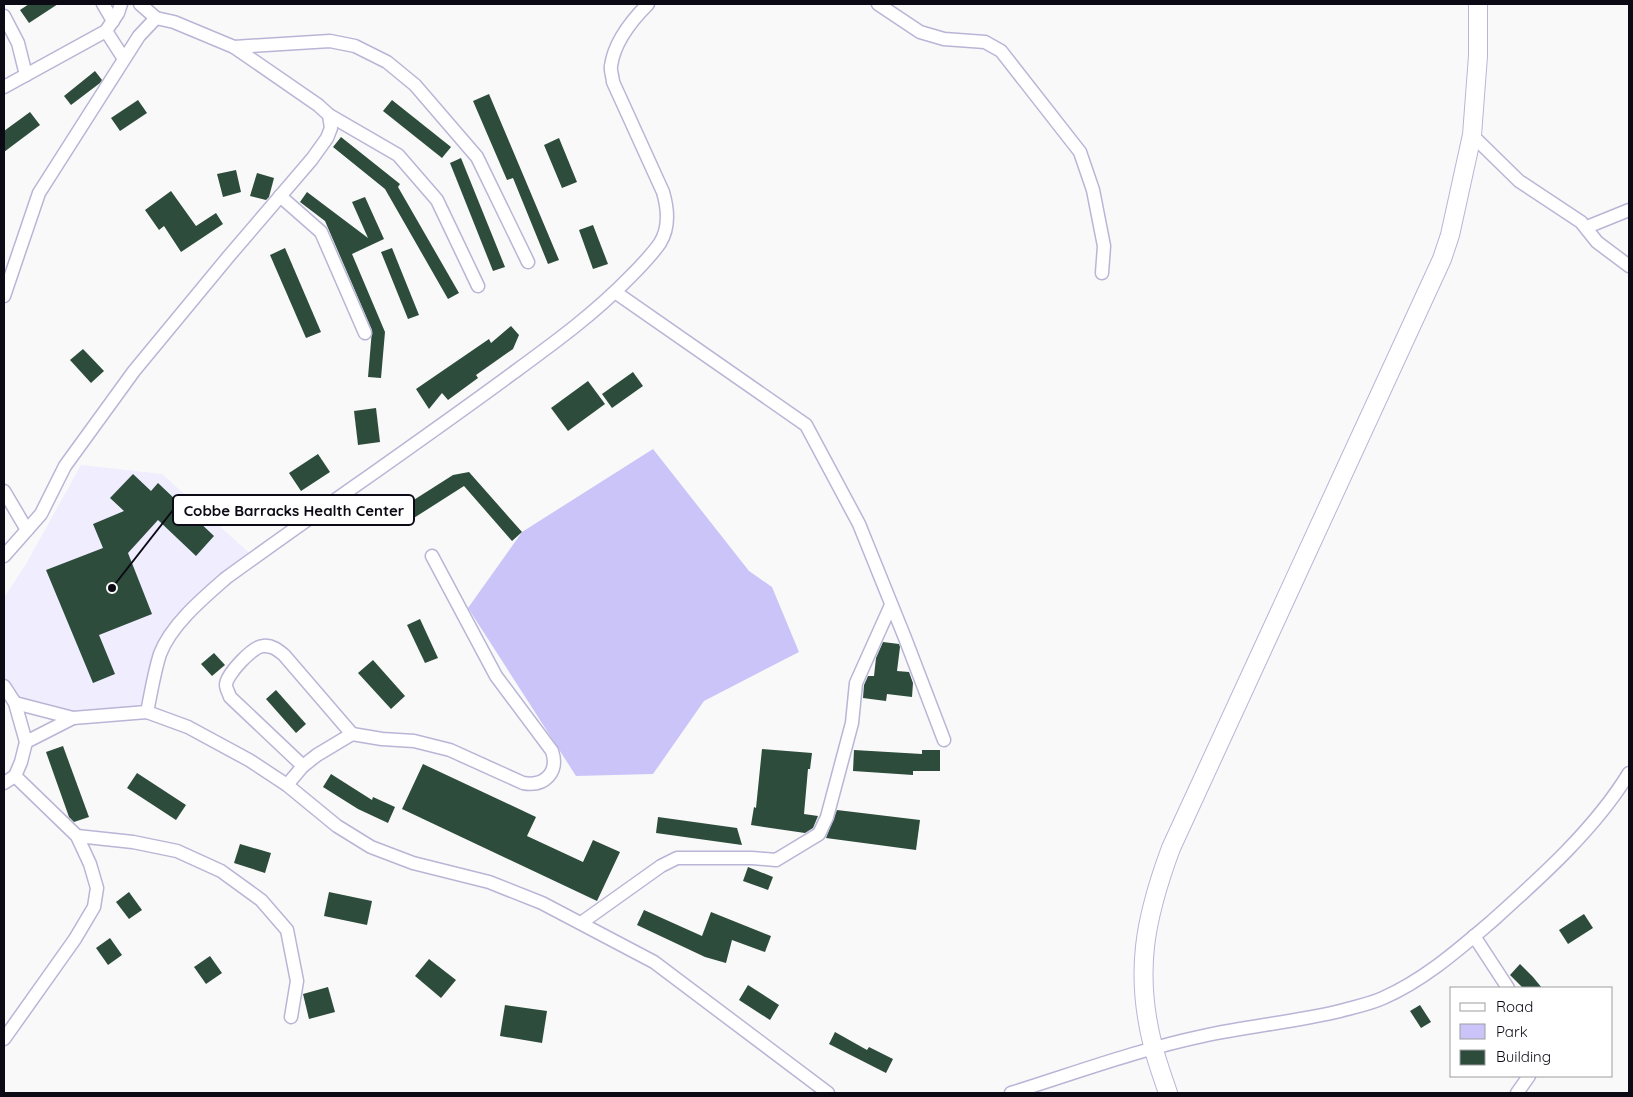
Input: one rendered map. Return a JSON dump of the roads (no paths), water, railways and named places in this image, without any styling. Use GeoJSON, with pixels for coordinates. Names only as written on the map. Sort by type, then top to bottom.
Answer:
{"type":"FeatureCollection","features":[{"type":"Feature","properties":{"kind":"main road"},"geometry":{"type":"LineString","coordinates":[[1168,1093],[1153,1047],[1146,1014],[1143,979],[1146,934],[1157,888],[1171,848],[1434,281],[1450,235],[1472,135],[1478,56],[1478,4]]}},
{"type":"Feature","properties":{"kind":"street"},"geometry":{"type":"LineString","coordinates":[[102,4],[109,26],[124,59]]}},
{"type":"Feature","properties":{"kind":"street"},"geometry":{"type":"LineString","coordinates":[[4,87],[109,26],[121,4]]}},
{"type":"Feature","properties":{"kind":"street"},"geometry":{"type":"LineString","coordinates":[[140,4],[156,18],[174,22],[234,47],[329,115],[398,155],[437,200],[478,286]]}},
{"type":"Feature","properties":{"kind":"street"},"geometry":{"type":"LineString","coordinates":[[147,712],[160,653],[173,632],[198,603],[226,578],[444,424],[578,324],[615,292],[646,260],[661,241],[666,228],[668,211],[663,192],[613,82],[611,67],[617,49],[629,26],[648,4]]}},
{"type":"Feature","properties":{"kind":"street"},"geometry":{"type":"LineString","coordinates":[[878,4],[920,32],[944,38],[985,42],[1001,51],[1080,152],[1092,190],[1104,246],[1102,274]]}},
{"type":"Feature","properties":{"kind":"street"},"geometry":{"type":"LineString","coordinates":[[4,16],[18,42],[26,75]]}},
{"type":"Feature","properties":{"kind":"street"},"geometry":{"type":"LineString","coordinates":[[4,296],[39,193],[139,36],[156,18]]}},
{"type":"Feature","properties":{"kind":"street"},"geometry":{"type":"LineString","coordinates":[[234,47],[330,41],[355,46],[388,62],[415,85],[477,157],[528,262]]}},
{"type":"Feature","properties":{"kind":"street"},"geometry":{"type":"LineString","coordinates":[[4,556],[41,514],[65,466],[134,371],[312,159],[331,128],[329,115]]}},
{"type":"Feature","properties":{"kind":"street"},"geometry":{"type":"LineString","coordinates":[[1472,135],[1520,180],[1587,228],[1597,242],[1629,266]]}},
{"type":"Feature","properties":{"kind":"street"},"geometry":{"type":"LineString","coordinates":[[280,196],[321,232],[365,333]]}},
{"type":"Feature","properties":{"kind":"street"},"geometry":{"type":"LineString","coordinates":[[1587,228],[1629,210]]}},
{"type":"Feature","properties":{"kind":"street"},"geometry":{"type":"LineString","coordinates":[[615,292],[806,425],[859,524],[944,740]]}},
{"type":"Feature","properties":{"kind":"street"},"geometry":{"type":"LineString","coordinates":[[4,491],[27,530]]}},
{"type":"Feature","properties":{"kind":"street"},"geometry":{"type":"LineString","coordinates":[[304,766],[230,697],[226,686],[228,677],[254,648],[263,646],[274,647],[352,734],[382,739],[414,741],[450,750],[523,784],[534,785],[543,781],[553,770],[555,760],[552,751],[496,676],[432,556]]}},
{"type":"Feature","properties":{"kind":"street"},"geometry":{"type":"LineString","coordinates":[[581,923],[662,866],[677,858],[752,858],[776,860],[819,834],[827,816],[852,723],[856,683],[891,605]]}},
{"type":"Feature","properties":{"kind":"street"},"geometry":{"type":"LineString","coordinates":[[4,686],[14,703],[26,742],[21,762],[9,780],[76,836],[90,864],[96,888],[94,907],[75,939],[4,1038]]}},
{"type":"Feature","properties":{"kind":"street"},"geometry":{"type":"LineString","coordinates":[[14,703],[73,718],[147,712],[197,732],[250,760],[287,785],[337,826],[371,847],[413,863],[489,882],[542,903],[654,962],[828,1093]]}},
{"type":"Feature","properties":{"kind":"street"},"geometry":{"type":"LineString","coordinates":[[26,742],[73,718]]}},
{"type":"Feature","properties":{"kind":"street"},"geometry":{"type":"LineString","coordinates":[[287,785],[317,755],[352,734]]}},
{"type":"Feature","properties":{"kind":"street"},"geometry":{"type":"LineString","coordinates":[[1011,1093],[1153,1047],[1256,1026],[1317,1016],[1383,998],[1416,981],[1444,962],[1543,874],[1584,832],[1629,773]]}},
{"type":"Feature","properties":{"kind":"street"},"geometry":{"type":"LineString","coordinates":[[76,836],[133,842],[177,851],[221,871],[261,900],[288,930],[297,981],[291,1016]]}},
{"type":"Feature","properties":{"kind":"street"},"geometry":{"type":"LineString","coordinates":[[1474,936],[1507,987]]}},
{"type":"Feature","properties":{"kind":"street"},"geometry":{"type":"LineString","coordinates":[[1517,1093],[1528,1077]]}},
{"type":"Feature","properties":{"kind":"place","name":"Cobbe Barracks Health Center"},"geometry":{"type":"Point","coordinates":[112,588]}}]}
